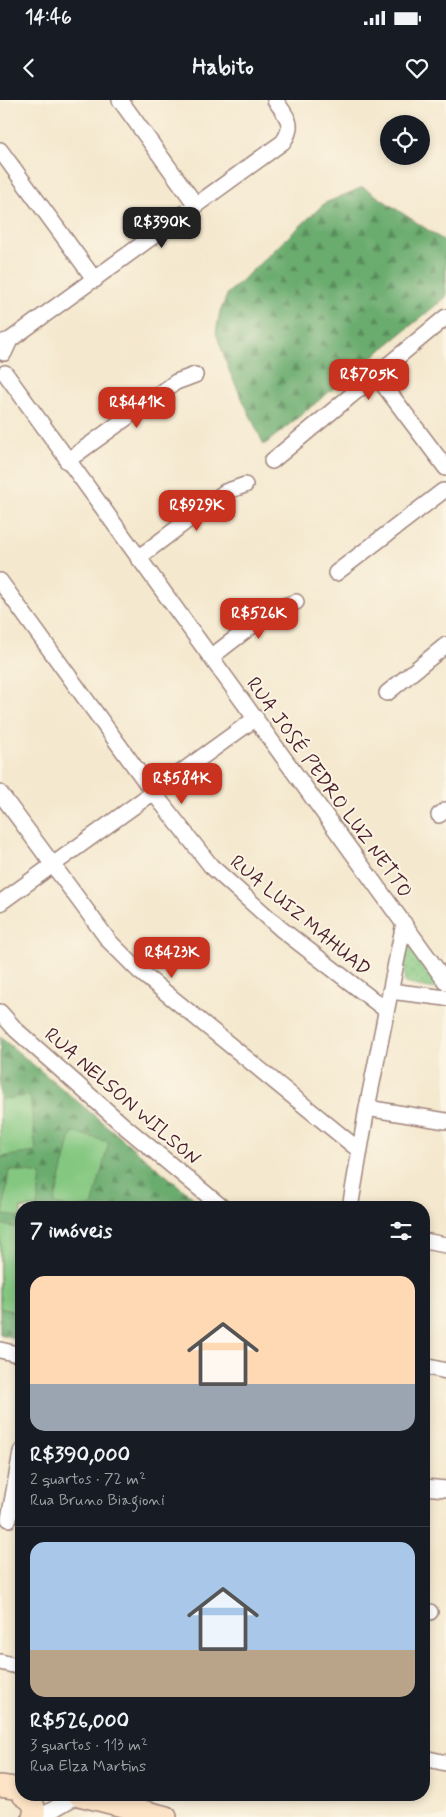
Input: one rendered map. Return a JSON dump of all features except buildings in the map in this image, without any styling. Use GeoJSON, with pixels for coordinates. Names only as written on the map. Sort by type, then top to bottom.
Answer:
{"type":"FeatureCollection","features":[{"type":"Feature","properties":{"kind":"main road"},"geometry":{"type":"LineString","coordinates":[[30,1801],[34,1804],[35,1812],[33,1817]]}},
{"type":"Feature","properties":{"kind":"main road"},"geometry":{"type":"LineString","coordinates":[[103,1801],[166,1817]]}},
{"type":"Feature","properties":{"kind":"street"},"geometry":{"type":"LineString","coordinates":[[120,100],[196,205]]}},
{"type":"Feature","properties":{"kind":"street"},"geometry":{"type":"LineString","coordinates":[[3,356],[95,280],[283,142],[289,133],[290,123],[275,100]]}},
{"type":"Feature","properties":{"kind":"street"},"geometry":{"type":"LineString","coordinates":[[0,150],[95,280]]}},
{"type":"Feature","properties":{"kind":"street"},"geometry":{"type":"LineString","coordinates":[[272,461],[446,317]]}},
{"type":"Feature","properties":{"kind":"street","name":"RUA JOSÉ PEDRO LUZ NETTO"},"geometry":{"type":"LineString","coordinates":[[3,356],[67,461],[256,718],[446,982]]}},
{"type":"Feature","properties":{"kind":"street"},"geometry":{"type":"LineString","coordinates":[[67,461],[176,382],[196,375]]}},
{"type":"Feature","properties":{"kind":"street"},"geometry":{"type":"LineString","coordinates":[[376,375],[446,468]]}},
{"type":"Feature","properties":{"kind":"street"},"geometry":{"type":"LineString","coordinates":[[336,573],[445,491],[442,481],[446,472]]}},
{"type":"Feature","properties":{"kind":"street"},"geometry":{"type":"LineString","coordinates":[[138,558],[225,492],[245,485]]}},
{"type":"Feature","properties":{"kind":"street","name":"RUA LUIZ MAHUAD"},"geometry":{"type":"LineString","coordinates":[[0,581],[153,792],[211,866],[281,930],[386,1010]]}},
{"type":"Feature","properties":{"kind":"street"},"geometry":{"type":"LineString","coordinates":[[211,658],[274,609],[296,602]]}},
{"type":"Feature","properties":{"kind":"street"},"geometry":{"type":"LineString","coordinates":[[387,693],[446,645]]}},
{"type":"Feature","properties":{"kind":"street"},"geometry":{"type":"LineString","coordinates":[[0,903],[256,718]]}},
{"type":"Feature","properties":{"kind":"street"},"geometry":{"type":"LineString","coordinates":[[0,793],[109,941],[139,971],[360,1151]]}},
{"type":"Feature","properties":{"kind":"street"},"geometry":{"type":"LineString","coordinates":[[351,1201],[367,1108],[404,923]]}},
{"type":"Feature","properties":{"kind":"street"},"geometry":{"type":"LineString","coordinates":[[390,991],[446,998]]}},
{"type":"Feature","properties":{"kind":"street","name":"RUA NELSON WILSON"},"geometry":{"type":"LineString","coordinates":[[0,1012],[16,1030],[80,1087],[214,1201]]}},
{"type":"Feature","properties":{"kind":"street"},"geometry":{"type":"LineString","coordinates":[[367,1108],[446,1120]]}},
{"type":"Feature","properties":{"kind":"street"},"geometry":{"type":"LineString","coordinates":[[430,1242],[446,1244]]}},
{"type":"Feature","properties":{"kind":"street"},"geometry":{"type":"LineString","coordinates":[[0,1350],[15,1354]]}},
{"type":"Feature","properties":{"kind":"street"},"geometry":{"type":"LineString","coordinates":[[430,1367],[446,1370]]}},
{"type":"Feature","properties":{"kind":"street"},"geometry":{"type":"LineString","coordinates":[[430,1488],[446,1489]]}},
{"type":"Feature","properties":{"kind":"street"},"geometry":{"type":"LineString","coordinates":[[10,1519],[15,1489]]}},
{"type":"Feature","properties":{"kind":"street"},"geometry":{"type":"LineString","coordinates":[[0,1662],[15,1666]]}},
{"type":"Feature","properties":{"kind":"street"},"geometry":{"type":"LineString","coordinates":[[430,1759],[446,1763]]}},
{"type":"Feature","properties":{"kind":"street"},"geometry":{"type":"LineString","coordinates":[[40,1817],[68,1801]]}},
{"type":"Feature","properties":{"kind":"green space"},"geometry":{"type":"Polygon","coordinates":[[[363,187],[446,242],[446,297],[264,445],[230,373],[216,333],[220,311],[228,293],[325,203],[363,187]]]}},
{"type":"Feature","properties":{"kind":"green space"},"geometry":{"type":"Polygon","coordinates":[[[407,942],[441,990],[408,984],[404,981],[407,942]]]}},
{"type":"Feature","properties":{"kind":"green space"},"geometry":{"type":"Polygon","coordinates":[[[0,1037],[197,1201],[15,1201],[15,1338],[0,1334],[0,1037]]]}},
{"type":"Feature","properties":{"kind":"green space"},"geometry":{"type":"Polygon","coordinates":[[[30,1096],[36,1152],[0,1157],[0,1099],[30,1096]]]}},
{"type":"Feature","properties":{"kind":"green space"},"geometry":{"type":"Polygon","coordinates":[[[72,1132],[109,1142],[94,1201],[55,1201],[72,1132]]]}},
{"type":"Feature","properties":{"kind":"green space"},"geometry":{"type":"Polygon","coordinates":[[[9,1170],[41,1174],[38,1201],[15,1201],[15,1216],[3,1215],[9,1170]]]}},
{"type":"Feature","properties":{"kind":"green space"},"geometry":{"type":"Polygon","coordinates":[[[0,1224],[15,1228],[15,1312],[0,1308],[0,1224]]]}}]}
